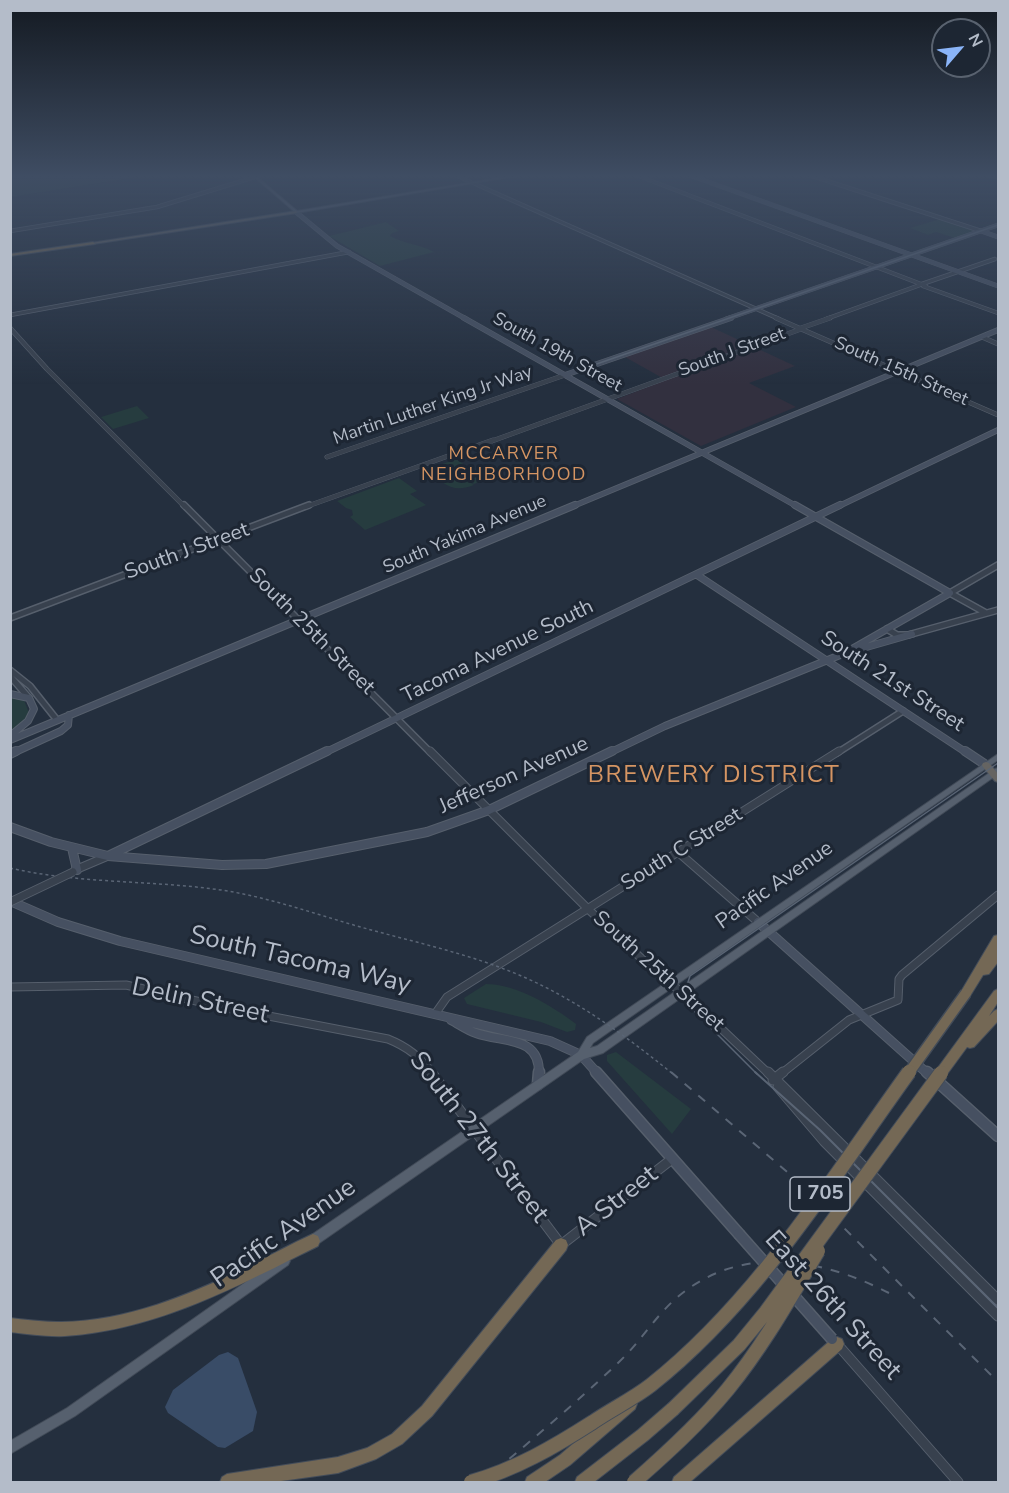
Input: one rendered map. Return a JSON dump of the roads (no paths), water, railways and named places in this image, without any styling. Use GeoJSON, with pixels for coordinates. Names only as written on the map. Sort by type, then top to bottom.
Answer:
{"type":"FeatureCollection","features":[{"type":"Feature","properties":{"kind":"highway"},"geometry":{"type":"LineString","coordinates":[[10,255],[81,245]]}},
{"type":"Feature","properties":{"kind":"highway","name":"South 21st Street"},"geometry":{"type":"LineString","coordinates":[[986,765],[997,774]]}},
{"type":"Feature","properties":{"kind":"highway"},"geometry":{"type":"LineString","coordinates":[[966,993],[999,939]]}},
{"type":"Feature","properties":{"kind":"highway","name":"I 705"},"geometry":{"type":"LineString","coordinates":[[657,1381],[707,1332],[766,1268],[966,993],[999,954]]}},
{"type":"Feature","properties":{"kind":"highway","name":"I 705"},"geometry":{"type":"LineString","coordinates":[[634,1482],[686,1436],[735,1380],[776,1321],[846,1204],[999,994]]}},
{"type":"Feature","properties":{"kind":"highway"},"geometry":{"type":"LineString","coordinates":[[941,1073],[999,1014]]}},
{"type":"Feature","properties":{"kind":"highway"},"geometry":{"type":"LineString","coordinates":[[582,1482],[643,1435],[739,1345],[846,1204]]}},
{"type":"Feature","properties":{"kind":"highway"},"geometry":{"type":"LineString","coordinates":[[10,1325],[66,1329],[140,1317],[234,1280],[313,1241]]}},
{"type":"Feature","properties":{"kind":"highway"},"geometry":{"type":"LineString","coordinates":[[227,1482],[338,1465],[371,1454],[397,1439],[428,1411],[561,1245]]}},
{"type":"Feature","properties":{"kind":"highway"},"geometry":{"type":"LineString","coordinates":[[679,1482],[835,1342]]}},
{"type":"Feature","properties":{"kind":"highway"},"geometry":{"type":"LineString","coordinates":[[471,1482],[541,1455],[657,1381]]}},
{"type":"Feature","properties":{"kind":"highway"},"geometry":{"type":"LineString","coordinates":[[532,1482],[566,1460],[657,1381]]}},
{"type":"Feature","properties":{"kind":"highway"},"geometry":{"type":"LineString","coordinates":[[688,1482],[718,1449]]}},
{"type":"Feature","properties":{"kind":"main road","name":"South 19th Street"},"geometry":{"type":"LineString","coordinates":[[336,245],[950,592]]}},
{"type":"Feature","properties":{"kind":"main road"},"geometry":{"type":"LineString","coordinates":[[883,245],[999,286]]}},
{"type":"Feature","properties":{"kind":"main road","name":"Martin Luther King Jr Way"},"geometry":{"type":"LineString","coordinates":[[565,375],[942,245]]}},
{"type":"Feature","properties":{"kind":"main road","name":"South Yakima Avenue"},"geometry":{"type":"LineString","coordinates":[[10,738],[999,330]]}},
{"type":"Feature","properties":{"kind":"main road","name":"Tacoma Avenue South"},"geometry":{"type":"LineString","coordinates":[[108,856],[999,430]]}},
{"type":"Feature","properties":{"kind":"main road","name":"South 21st Street"},"geometry":{"type":"LineString","coordinates":[[697,575],[771,621],[779,629],[825,660],[986,765]]}},
{"type":"Feature","properties":{"kind":"main road"},"geometry":{"type":"LineString","coordinates":[[845,653],[950,592]]}},
{"type":"Feature","properties":{"kind":"main road"},"geometry":{"type":"LineString","coordinates":[[845,653],[891,642],[912,634]]}},
{"type":"Feature","properties":{"kind":"main road","name":"Jefferson Avenue"},"geometry":{"type":"LineString","coordinates":[[10,827],[72,848],[108,856],[222,866],[258,865],[427,832],[489,810],[665,726],[845,653]]}},
{"type":"Feature","properties":{"kind":"main road"},"geometry":{"type":"LineString","coordinates":[[10,693],[29,698],[33,705],[32,716],[10,738]]}},
{"type":"Feature","properties":{"kind":"main road"},"geometry":{"type":"LineString","coordinates":[[10,754],[61,731],[68,725],[69,715]]}},
{"type":"Feature","properties":{"kind":"main road","name":"Pacific Avenue"},"geometry":{"type":"LineString","coordinates":[[581,1055],[590,1040],[999,757]]}},
{"type":"Feature","properties":{"kind":"main road","name":"Pacific Avenue"},"geometry":{"type":"LineString","coordinates":[[10,1448],[71,1412],[538,1084],[581,1055],[600,1050],[768,931],[997,774]]}},
{"type":"Feature","properties":{"kind":"main road"},"geometry":{"type":"LineString","coordinates":[[72,848],[75,871]]}},
{"type":"Feature","properties":{"kind":"main road","name":"South Tacoma Way"},"geometry":{"type":"LineString","coordinates":[[10,902],[58,922],[120,941],[550,1041],[581,1055]]}},
{"type":"Feature","properties":{"kind":"main road"},"geometry":{"type":"LineString","coordinates":[[758,922],[861,1016],[999,1136]]}},
{"type":"Feature","properties":{"kind":"main road"},"geometry":{"type":"LineString","coordinates":[[437,1014],[475,1033],[527,1045],[539,1058],[538,1084]]}},
{"type":"Feature","properties":{"kind":"main road","name":"East 26th Street"},"geometry":{"type":"LineString","coordinates":[[581,1055],[835,1342]]}},
{"type":"Feature","properties":{"kind":"street","name":"South 15th Street"},"geometry":{"type":"LineString","coordinates":[[610,245],[999,415]]}},
{"type":"Feature","properties":{"kind":"street"},"geometry":{"type":"LineString","coordinates":[[817,245],[999,313]]}},
{"type":"Feature","properties":{"kind":"street"},"geometry":{"type":"LineString","coordinates":[[10,315],[349,252]]}},
{"type":"Feature","properties":{"kind":"street","name":"South J Street"},"geometry":{"type":"LineString","coordinates":[[10,618],[372,486],[384,479],[994,258]]}},
{"type":"Feature","properties":{"kind":"street","name":"South 25th Street"},"geometry":{"type":"LineString","coordinates":[[10,328],[25,347],[588,909],[682,992],[773,1080]]}},
{"type":"Feature","properties":{"kind":"street"},"geometry":{"type":"LineString","coordinates":[[982,337],[999,344]]}},
{"type":"Feature","properties":{"kind":"street","name":"Martin Luther King Jr Way"},"geometry":{"type":"LineString","coordinates":[[327,457],[565,375]]}},
{"type":"Feature","properties":{"kind":"street"},"geometry":{"type":"LineString","coordinates":[[950,592],[999,565]]}},
{"type":"Feature","properties":{"kind":"street","name":"South 19th Street"},"geometry":{"type":"LineString","coordinates":[[950,592],[986,613]]}},
{"type":"Feature","properties":{"kind":"street"},"geometry":{"type":"LineString","coordinates":[[887,629],[900,636],[912,634],[999,610]]}},
{"type":"Feature","properties":{"kind":"street"},"geometry":{"type":"LineString","coordinates":[[10,670],[30,686],[57,720]]}},
{"type":"Feature","properties":{"kind":"street"},"geometry":{"type":"LineString","coordinates":[[10,676],[29,698]]}},
{"type":"Feature","properties":{"kind":"street","name":"South C Street"},"geometry":{"type":"LineString","coordinates":[[437,1014],[447,997],[903,711]]}},
{"type":"Feature","properties":{"kind":"street"},"geometry":{"type":"LineString","coordinates":[[678,852],[758,922]]}},
{"type":"Feature","properties":{"kind":"street","name":"Tacoma Avenue South"},"geometry":{"type":"LineString","coordinates":[[10,902],[108,856]]}},
{"type":"Feature","properties":{"kind":"street"},"geometry":{"type":"LineString","coordinates":[[773,1080],[849,1020],[898,1000],[899,980],[902,975],[999,895]]}},
{"type":"Feature","properties":{"kind":"street","name":"Delin Street"},"geometry":{"type":"LineString","coordinates":[[10,987],[126,985],[227,1008],[388,1039]]}},
{"type":"Feature","properties":{"kind":"street","name":"South 27th Street"},"geometry":{"type":"LineString","coordinates":[[388,1039],[406,1046],[423,1061],[561,1245]]}},
{"type":"Feature","properties":{"kind":"street"},"geometry":{"type":"LineString","coordinates":[[773,1080],[798,1101],[999,1300]]}},
{"type":"Feature","properties":{"kind":"street"},"geometry":{"type":"LineString","coordinates":[[773,1080],[833,1151],[999,1316]]}},
{"type":"Feature","properties":{"kind":"street","name":"A Street"},"geometry":{"type":"LineString","coordinates":[[561,1245],[672,1159]]}},
{"type":"Feature","properties":{"kind":"street","name":"East 26th Street"},"geometry":{"type":"LineString","coordinates":[[835,1342],[958,1482]]}},
{"type":"Feature","properties":{"kind":"water"},"geometry":{"type":"Polygon","coordinates":[[[228,1352],[238,1358],[257,1412],[253,1431],[225,1448],[218,1447],[168,1413],[165,1407],[173,1390],[219,1355],[228,1352]]]}},
{"type":"Feature","properties":{"kind":"tram line"},"geometry":{"type":"LineString","coordinates":[[585,368],[941,245]]}},
{"type":"Feature","properties":{"kind":"tram line"},"geometry":{"type":"LineString","coordinates":[[755,1072],[689,1006],[685,991],[690,976],[998,763]]}},
{"type":"Feature","properties":{"kind":"tram line"},"geometry":{"type":"LineString","coordinates":[[755,1072],[820,1130],[998,1308]]}},
{"type":"Feature","properties":{"kind":"railway"},"geometry":{"type":"LineString","coordinates":[[10,868],[63,877],[195,887],[238,893],[464,955],[546,987],[621,1034],[673,1074]]}},
{"type":"Feature","properties":{"kind":"railway"},"geometry":{"type":"LineString","coordinates":[[671,1072],[793,1177],[998,1382]]}},
{"type":"Feature","properties":{"kind":"railway"},"geometry":{"type":"LineString","coordinates":[[482,1482],[619,1362],[673,1301],[698,1283],[724,1270],[751,1263],[807,1264],[835,1271],[889,1293]]}},
{"type":"Feature","properties":{"kind":"district","name":"MCCARVER NEIGHBORHOOD"},"geometry":{"type":"Point","coordinates":[504,465]}},
{"type":"Feature","properties":{"kind":"district","name":"BREWERY DISTRICT"},"geometry":{"type":"Point","coordinates":[714,776]}}]}
